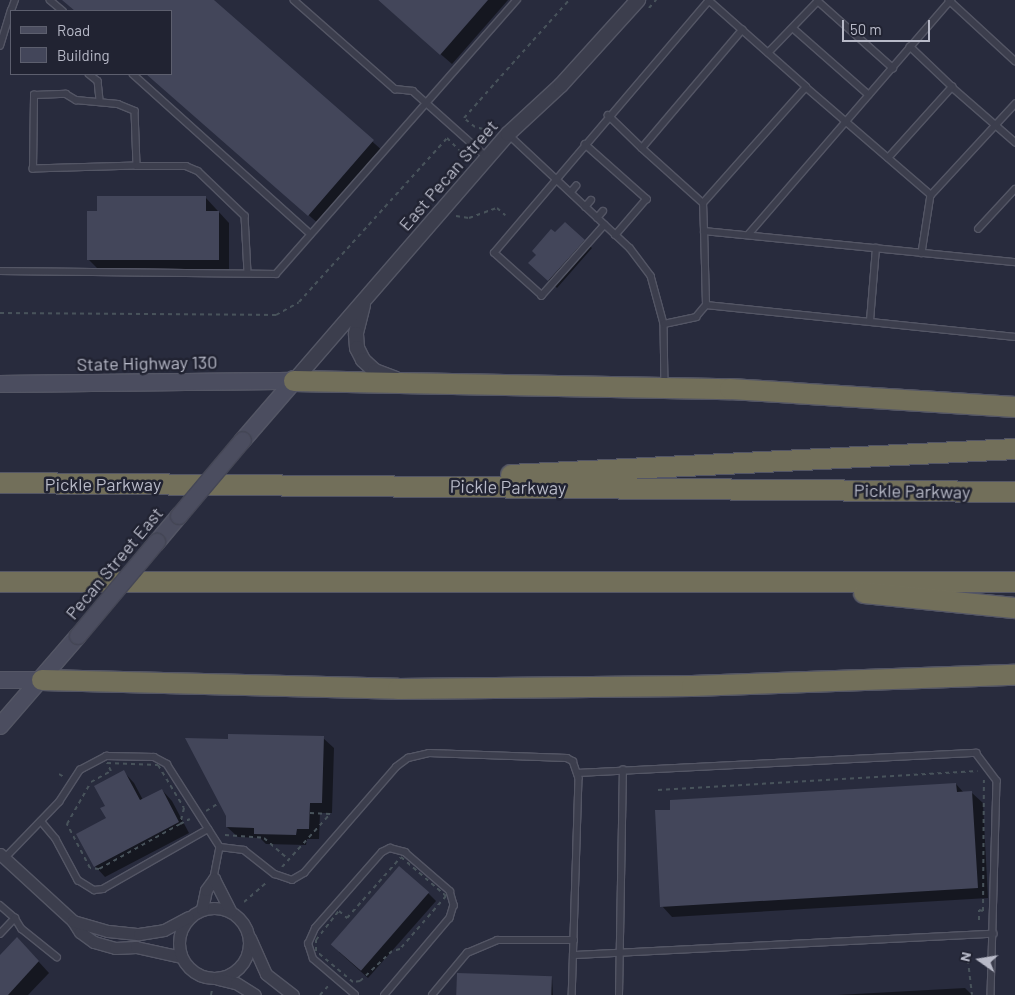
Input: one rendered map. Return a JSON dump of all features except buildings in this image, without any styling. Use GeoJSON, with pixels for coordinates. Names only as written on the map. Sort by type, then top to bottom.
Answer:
{"type":"FeatureCollection","features":[{"type":"Feature","properties":{"kind":"highway"},"geometry":{"type":"LineString","coordinates":[[294,381],[401,381],[665,387],[1015,407]]}},
{"type":"Feature","properties":{"kind":"highway"},"geometry":{"type":"LineString","coordinates":[[306,485],[1015,449]]}},
{"type":"Feature","properties":{"kind":"highway","name":"Pickle Parkway"},"geometry":{"type":"LineString","coordinates":[[0,483],[1015,492]]}},
{"type":"Feature","properties":{"kind":"highway"},"geometry":{"type":"LineString","coordinates":[[735,581],[1015,608]]}},
{"type":"Feature","properties":{"kind":"highway"},"geometry":{"type":"LineString","coordinates":[[0,582],[1015,582]]}},
{"type":"Feature","properties":{"kind":"highway"},"geometry":{"type":"LineString","coordinates":[[42,680],[398,689],[692,686],[1015,675]]}},
{"type":"Feature","properties":{"kind":"main road","name":"State Highway 130"},"geometry":{"type":"LineString","coordinates":[[0,384],[294,381]]}},
{"type":"Feature","properties":{"kind":"main road","name":"Pecan Street East"},"geometry":{"type":"LineString","coordinates":[[42,680],[294,381]]}},
{"type":"Feature","properties":{"kind":"main road"},"geometry":{"type":"LineString","coordinates":[[0,680],[42,680]]}},
{"type":"Feature","properties":{"kind":"main road"},"geometry":{"type":"LineString","coordinates":[[0,726],[42,680]]}},
{"type":"Feature","properties":{"kind":"street","name":"East Pecan Street"},"geometry":{"type":"LineString","coordinates":[[294,381],[364,303],[508,134],[561,85],[638,0]]}},
{"type":"Feature","properties":{"kind":"street"},"geometry":{"type":"LineString","coordinates":[[364,303],[356,334],[357,348],[363,360],[375,372],[401,381]]}},
{"type":"Feature","properties":{"kind":"street"},"geometry":{"type":"LineString","coordinates":[[1,855],[73,921],[80,932],[94,942],[115,948],[136,947],[181,957]]}},
{"type":"Feature","properties":{"kind":"street"},"geometry":{"type":"LineString","coordinates":[[255,995],[236,983],[215,983],[200,976],[190,970],[181,957],[178,939],[184,924],[197,912],[206,890],[214,879],[230,911],[245,925],[266,974],[293,995]]}},
{"type":"Feature","properties":{"kind":"street"},"geometry":{"type":"LineString","coordinates":[[73,921],[108,931],[139,934],[164,930],[197,912],[215,907],[230,911]]}},
{"type":"Feature","properties":{"kind":"street"},"geometry":{"type":"LineString","coordinates":[[215,983],[241,967],[247,955],[249,937]]}},
{"type":"Feature","properties":{"kind":"lane"},"geometry":{"type":"LineString","coordinates":[[50,0],[62,10]]}},
{"type":"Feature","properties":{"kind":"lane"},"geometry":{"type":"LineString","coordinates":[[294,0],[395,89],[413,91],[488,158]]}},
{"type":"Feature","properties":{"kind":"lane"},"geometry":{"type":"LineString","coordinates":[[0,271],[276,274],[517,0]]}},
{"type":"Feature","properties":{"kind":"lane"},"geometry":{"type":"LineString","coordinates":[[604,225],[542,296],[494,253],[608,115],[709,0],[768,54],[931,195]]}},
{"type":"Feature","properties":{"kind":"lane"},"geometry":{"type":"LineString","coordinates":[[768,54],[818,0],[892,68]]}},
{"type":"Feature","properties":{"kind":"lane"},"geometry":{"type":"LineString","coordinates":[[748,235],[950,0],[1015,61]]}},
{"type":"Feature","properties":{"kind":"lane"},"geometry":{"type":"LineString","coordinates":[[0,46],[10,14]]}},
{"type":"Feature","properties":{"kind":"lane"},"geometry":{"type":"LineString","coordinates":[[793,28],[869,95]]}},
{"type":"Feature","properties":{"kind":"lane"},"geometry":{"type":"LineString","coordinates":[[642,148],[742,30]]}},
{"type":"Feature","properties":{"kind":"lane"},"geometry":{"type":"LineString","coordinates":[[4,32],[10,34]]}},
{"type":"Feature","properties":{"kind":"lane"},"geometry":{"type":"LineString","coordinates":[[910,47],[1015,142]]}},
{"type":"Feature","properties":{"kind":"lane"},"geometry":{"type":"LineString","coordinates":[[90,75],[98,81],[100,100]]}},
{"type":"Feature","properties":{"kind":"lane"},"geometry":{"type":"LineString","coordinates":[[133,75],[311,234]]}},
{"type":"Feature","properties":{"kind":"lane"},"geometry":{"type":"LineString","coordinates":[[664,324],[696,317],[706,305],[703,204],[806,87]]}},
{"type":"Feature","properties":{"kind":"lane"},"geometry":{"type":"LineString","coordinates":[[888,158],[952,87]]}},
{"type":"Feature","properties":{"kind":"lane"},"geometry":{"type":"LineString","coordinates":[[137,166],[135,112],[100,100],[76,100],[66,94],[34,95],[33,169],[186,166],[198,171],[245,216],[248,274]]}},
{"type":"Feature","properties":{"kind":"lane"},"geometry":{"type":"LineString","coordinates":[[922,252],[931,195],[1015,104]]}},
{"type":"Feature","properties":{"kind":"lane"},"geometry":{"type":"LineString","coordinates":[[608,115],[703,204]]}},
{"type":"Feature","properties":{"kind":"lane"},"geometry":{"type":"LineString","coordinates":[[508,134],[616,235],[640,260],[651,276],[664,324],[665,387]]}},
{"type":"Feature","properties":{"kind":"lane"},"geometry":{"type":"LineString","coordinates":[[585,144],[648,199],[616,235]]}},
{"type":"Feature","properties":{"kind":"lane"},"geometry":{"type":"LineString","coordinates":[[596,163],[601,158]]}},
{"type":"Feature","properties":{"kind":"lane"},"geometry":{"type":"LineString","coordinates":[[613,178],[618,172]]}},
{"type":"Feature","properties":{"kind":"lane"},"geometry":{"type":"LineString","coordinates":[[625,188],[630,183]]}},
{"type":"Feature","properties":{"kind":"lane"},"geometry":{"type":"LineString","coordinates":[[571,192],[576,186]]}},
{"type":"Feature","properties":{"kind":"lane"},"geometry":{"type":"LineString","coordinates":[[978,229],[1015,189]]}},
{"type":"Feature","properties":{"kind":"lane"},"geometry":{"type":"LineString","coordinates":[[585,206],[591,200]]}},
{"type":"Feature","properties":{"kind":"lane"},"geometry":{"type":"LineString","coordinates":[[597,218],[603,212]]}},
{"type":"Feature","properties":{"kind":"lane"},"geometry":{"type":"LineString","coordinates":[[704,231],[1015,262]]}},
{"type":"Feature","properties":{"kind":"lane"},"geometry":{"type":"LineString","coordinates":[[870,321],[876,248]]}},
{"type":"Feature","properties":{"kind":"lane"},"geometry":{"type":"LineString","coordinates":[[706,305],[1015,337]]}},
{"type":"Feature","properties":{"kind":"lane"},"geometry":{"type":"LineString","coordinates":[[577,772],[976,753],[996,781],[991,995]]}},
{"type":"Feature","properties":{"kind":"lane"},"geometry":{"type":"LineString","coordinates":[[220,847],[244,850],[285,880],[298,878],[396,767],[417,754],[558,755],[573,761],[577,772],[572,995]]}},
{"type":"Feature","properties":{"kind":"lane"},"geometry":{"type":"LineString","coordinates":[[1,855],[41,821],[59,802],[80,770],[106,756],[154,757],[166,764],[220,847],[214,879]]}},
{"type":"Feature","properties":{"kind":"lane"},"geometry":{"type":"LineString","coordinates":[[619,995],[618,953],[623,770]]}},
{"type":"Feature","properties":{"kind":"lane"},"geometry":{"type":"LineString","coordinates":[[41,821],[56,839],[78,880],[94,890],[103,889],[208,829]]}},
{"type":"Feature","properties":{"kind":"lane"},"geometry":{"type":"LineString","coordinates":[[354,995],[313,959],[308,944],[315,928],[382,852],[390,848],[404,852],[450,891],[454,905],[450,918],[385,995]]}},
{"type":"Feature","properties":{"kind":"lane"},"geometry":{"type":"LineString","coordinates":[[0,905],[15,918],[22,930],[57,957]]}},
{"type":"Feature","properties":{"kind":"lane"},"geometry":{"type":"LineString","coordinates":[[1,930],[15,918]]}},
{"type":"Feature","properties":{"kind":"lane"},"geometry":{"type":"LineString","coordinates":[[573,956],[993,934]]}},
{"type":"Feature","properties":{"kind":"lane"},"geometry":{"type":"LineString","coordinates":[[432,995],[467,953],[497,940],[574,940]]}},
{"type":"Feature","properties":{"kind":"path"},"geometry":{"type":"LineString","coordinates":[[483,129],[475,127],[464,118],[569,0]]}},
{"type":"Feature","properties":{"kind":"path"},"geometry":{"type":"LineString","coordinates":[[456,216],[468,218],[497,208],[505,215]]}},
{"type":"Feature","properties":{"kind":"path"},"geometry":{"type":"LineString","coordinates":[[180,824],[184,808],[158,765],[107,763],[111,771],[91,782],[67,824],[90,868],[99,869],[190,819]]}},
{"type":"Feature","properties":{"kind":"path"},"geometry":{"type":"LineString","coordinates":[[658,790],[980,771],[985,784],[983,911],[978,910],[979,920]]}},
{"type":"Feature","properties":{"kind":"path"},"geometry":{"type":"LineString","coordinates":[[59,774],[64,777]]}},
{"type":"Feature","properties":{"kind":"path"},"geometry":{"type":"LineString","coordinates":[[204,812],[219,803]]}},
{"type":"Feature","properties":{"kind":"path"},"geometry":{"type":"LineString","coordinates":[[282,867],[330,814],[310,813]]}},
{"type":"Feature","properties":{"kind":"path"},"geometry":{"type":"LineString","coordinates":[[225,835],[264,838],[288,860]]}},
{"type":"Feature","properties":{"kind":"path"},"geometry":{"type":"LineString","coordinates":[[401,857],[446,896],[400,949],[392,951],[360,981],[350,980],[316,951],[316,940],[339,911],[347,918],[401,857]]}},
{"type":"Feature","properties":{"kind":"path"},"geometry":{"type":"LineString","coordinates":[[244,902],[269,880]]}},
{"type":"Feature","properties":{"kind":"path"},"geometry":{"type":"LineString","coordinates":[[967,952],[972,995]]}},
{"type":"Feature","properties":{"kind":"path"},"geometry":{"type":"LineString","coordinates":[[211,995],[215,983]]}},
{"type":"Feature","properties":{"kind":"path"},"geometry":{"type":"LineString","coordinates":[[320,995],[329,985]]}}]}
